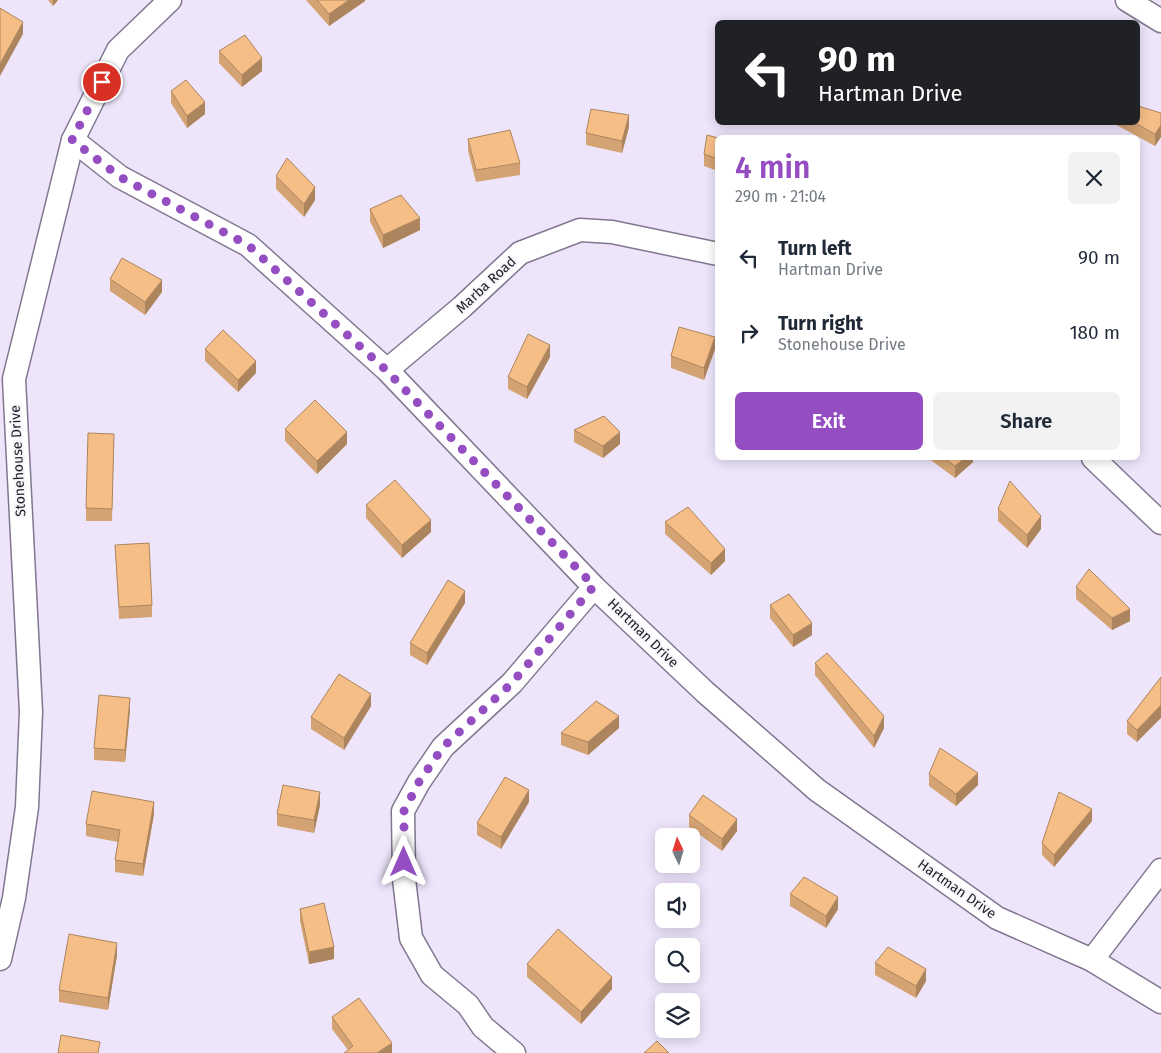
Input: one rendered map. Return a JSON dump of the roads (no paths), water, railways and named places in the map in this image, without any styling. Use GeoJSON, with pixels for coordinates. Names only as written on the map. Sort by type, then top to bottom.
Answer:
{"type":"FeatureCollection","features":[{"type":"Feature","properties":{"kind":"street","name":"Stonehouse Drive"},"geometry":{"type":"LineString","coordinates":[[0,959],[14,898],[27,807],[31,712],[7,379],[72,140],[118,50],[170,0]]}},
{"type":"Feature","properties":{"kind":"street"},"geometry":{"type":"LineString","coordinates":[[1127,0],[1161,21]]}},
{"type":"Feature","properties":{"kind":"street","name":"Hartman Drive"},"geometry":{"type":"LineString","coordinates":[[72,140],[120,177],[248,245],[386,370],[594,586],[706,692],[817,790],[996,918],[1092,960],[1161,1002]]}},
{"type":"Feature","properties":{"kind":"street","name":"Marba Road"},"geometry":{"type":"LineString","coordinates":[[386,370],[462,307],[520,253],[580,230],[612,232],[715,253]]}},
{"type":"Feature","properties":{"kind":"street"},"geometry":{"type":"LineString","coordinates":[[1096,460],[1161,523]]}},
{"type":"Feature","properties":{"kind":"street"},"geometry":{"type":"LineString","coordinates":[[514,1053],[483,1027],[468,1005],[432,975],[411,938],[404,879],[404,811],[419,782],[443,747],[512,683],[594,586]]}},
{"type":"Feature","properties":{"kind":"street"},"geometry":{"type":"LineString","coordinates":[[1092,960],[1161,870]]}}]}
